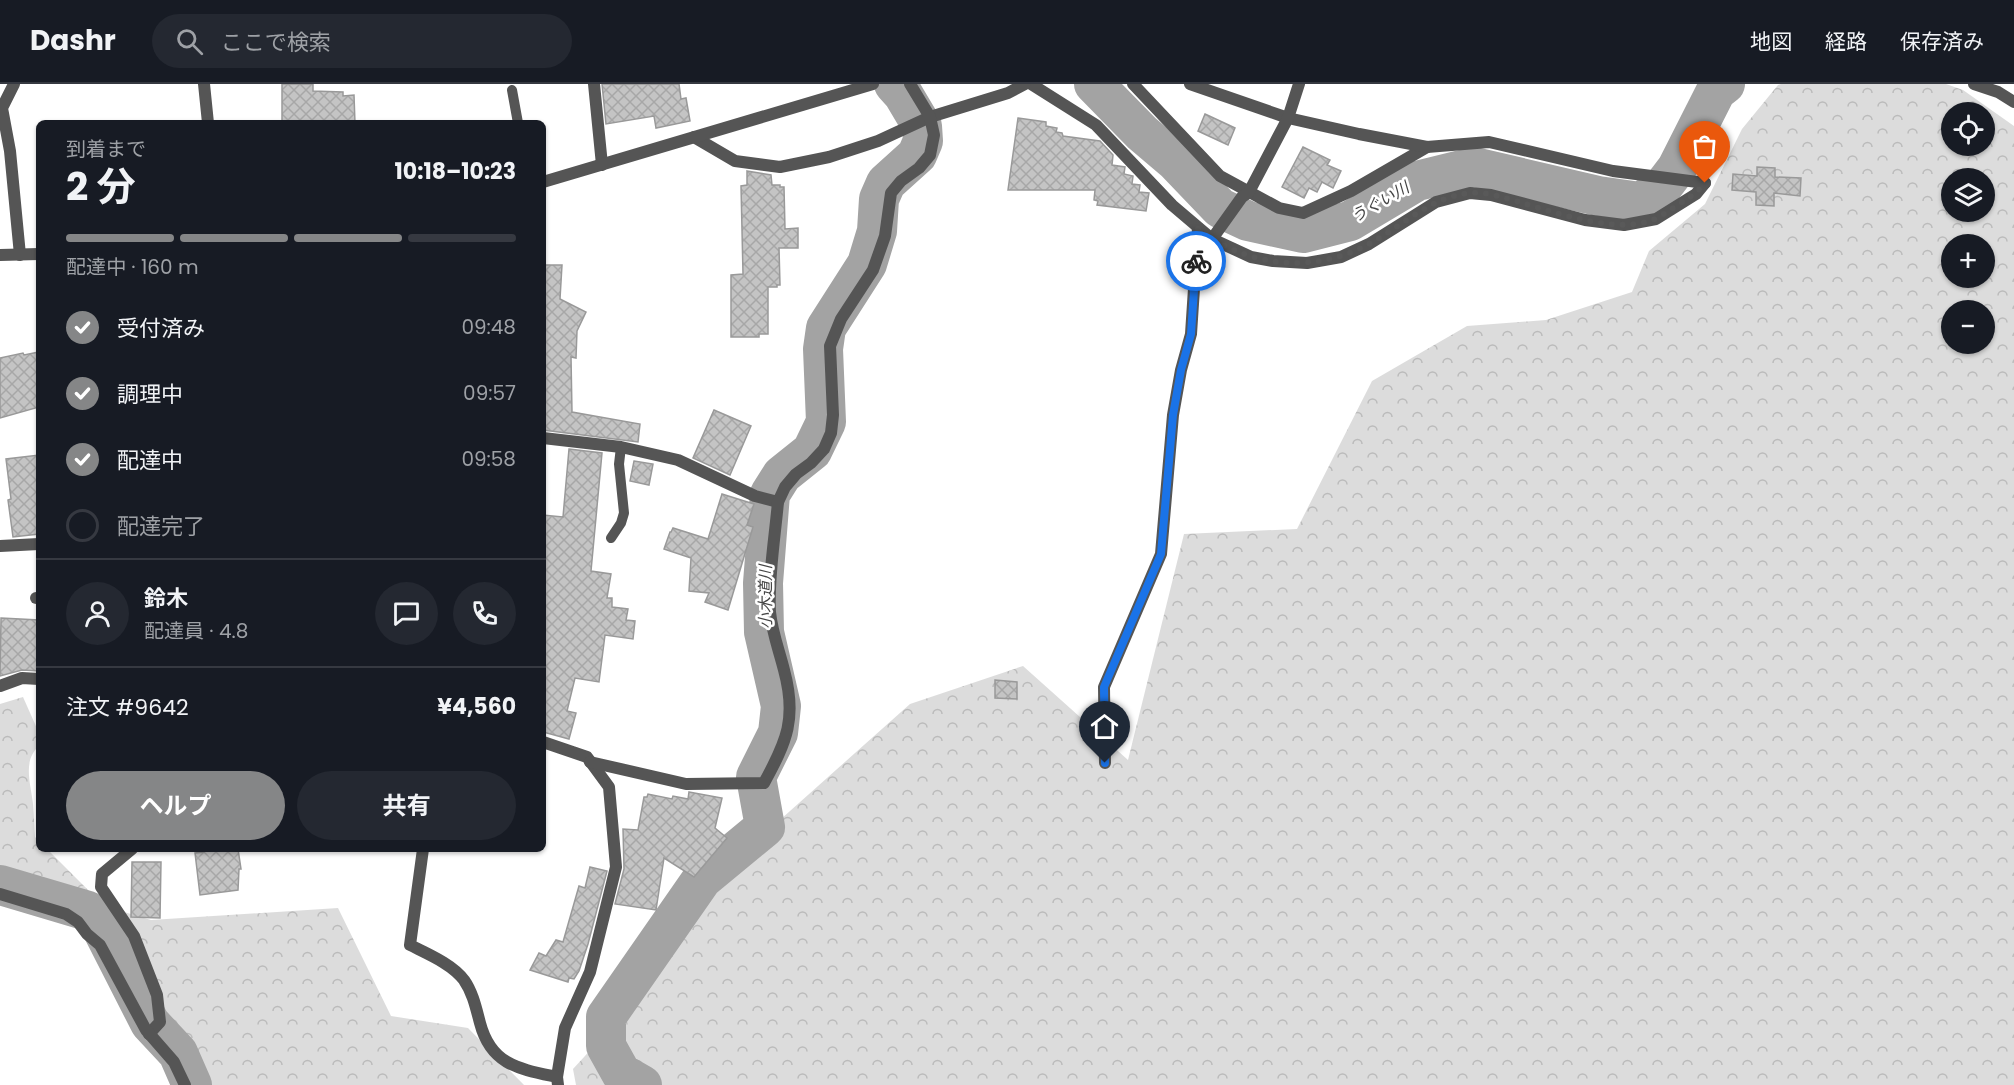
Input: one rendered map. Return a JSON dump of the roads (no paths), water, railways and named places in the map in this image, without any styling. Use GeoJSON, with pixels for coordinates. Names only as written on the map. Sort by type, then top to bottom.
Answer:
{"type":"FeatureCollection","features":[{"type":"Feature","properties":{"kind":"street"},"geometry":{"type":"LineString","coordinates":[[14,84],[2,108],[10,151],[21,255]]}},
{"type":"Feature","properties":{"kind":"street"},"geometry":{"type":"LineString","coordinates":[[204,84],[208,120]]}},
{"type":"Feature","properties":{"kind":"street"},"geometry":{"type":"LineString","coordinates":[[594,84],[602,165]]}},
{"type":"Feature","properties":{"kind":"street"},"geometry":{"type":"LineString","coordinates":[[546,181],[873,84]]}},
{"type":"Feature","properties":{"kind":"street"},"geometry":{"type":"LineString","coordinates":[[590,762],[686,784],[764,783],[783,748],[790,717],[790,700],[773,635],[770,610],[778,502],[785,487],[796,474],[824,449],[831,433],[833,415],[830,346],[841,319],[873,270],[885,236],[891,193],[930,155],[934,135],[930,117],[910,84]]}},
{"type":"Feature","properties":{"kind":"street"},"geometry":{"type":"LineString","coordinates":[[694,137],[735,161],[780,167],[829,157],[868,145],[930,117],[1008,93],[1024,84]]}},
{"type":"Feature","properties":{"kind":"street"},"geometry":{"type":"LineString","coordinates":[[1030,84],[1096,125],[1172,205],[1212,239],[1251,257],[1273,261],[1307,263],[1341,257],[1370,243],[1436,202],[1470,193],[1491,195],[1585,220],[1624,225],[1656,219],[1696,194],[1705,183],[1613,171],[1489,142],[1427,147],[1288,118],[1220,89],[1190,84]]}},
{"type":"Feature","properties":{"kind":"street"},"geometry":{"type":"LineString","coordinates":[[1132,84],[1220,176],[1279,208],[1303,213],[1351,191],[1427,147]]}},
{"type":"Feature","properties":{"kind":"street"},"geometry":{"type":"LineString","coordinates":[[1212,239],[1242,197],[1249,192],[1288,118],[1299,84]]}},
{"type":"Feature","properties":{"kind":"street"},"geometry":{"type":"LineString","coordinates":[[1974,84],[1998,92],[2014,102]]}},
{"type":"Feature","properties":{"kind":"street"},"geometry":{"type":"LineString","coordinates":[[1105,763],[1104,687],[1161,554],[1173,415],[1181,370],[1191,334],[1198,228]]}},
{"type":"Feature","properties":{"kind":"street"},"geometry":{"type":"LineString","coordinates":[[0,255],[36,254]]}},
{"type":"Feature","properties":{"kind":"street"},"geometry":{"type":"LineString","coordinates":[[546,438],[621,447],[678,460],[755,496],[778,502]]}},
{"type":"Feature","properties":{"kind":"street"},"geometry":{"type":"LineString","coordinates":[[0,546],[36,544]]}},
{"type":"Feature","properties":{"kind":"street"},"geometry":{"type":"LineString","coordinates":[[0,686],[22,678],[36,679]]}},
{"type":"Feature","properties":{"kind":"street"},"geometry":{"type":"LineString","coordinates":[[423,852],[410,945],[448,966],[462,978],[471,993],[484,1040],[502,1060],[517,1068],[557,1081],[565,1028],[590,972],[616,867],[609,787],[586,757],[546,743]]}},
{"type":"Feature","properties":{"kind":"street"},"geometry":{"type":"LineString","coordinates":[[128,852],[102,874],[100,887],[134,936],[157,995],[160,1022],[149,1034]]}},
{"type":"Feature","properties":{"kind":"street"},"geometry":{"type":"LineString","coordinates":[[0,894],[66,914],[78,922],[100,945],[149,1034],[174,1062],[185,1085]]}},
{"type":"Feature","properties":{"kind":"lane"},"geometry":{"type":"LineString","coordinates":[[512,90],[517,120]]}},
{"type":"Feature","properties":{"kind":"lane"},"geometry":{"type":"LineString","coordinates":[[611,538],[621,523],[624,513],[619,464],[621,447]]}},
{"type":"Feature","properties":{"kind":"waterway","name":"小木道川"},"geometry":{"type":"LineString","coordinates":[[642,1085],[621,1073],[606,1046],[606,1017],[702,879],[765,827],[756,777],[778,733],[781,706],[764,632],[763,583],[770,494],[782,475],[812,451],[826,422],[823,349],[826,328],[867,264],[877,231],[879,199],[886,183],[917,155],[923,141],[922,126],[903,94],[894,84]]}},
{"type":"Feature","properties":{"kind":"waterway","name":"うぐい川"},"geometry":{"type":"LineString","coordinates":[[1094,84],[1142,133],[1175,161],[1220,208],[1248,221],[1303,233],[1350,221],[1417,181],[1474,167],[1598,196],[1640,202],[1661,189],[1677,168],[1716,91],[1725,84]]}},
{"type":"Feature","properties":{"kind":"waterway"},"geometry":{"type":"LineString","coordinates":[[0,885],[88,911],[98,921],[150,1023],[178,1053],[192,1085]]}}]}
